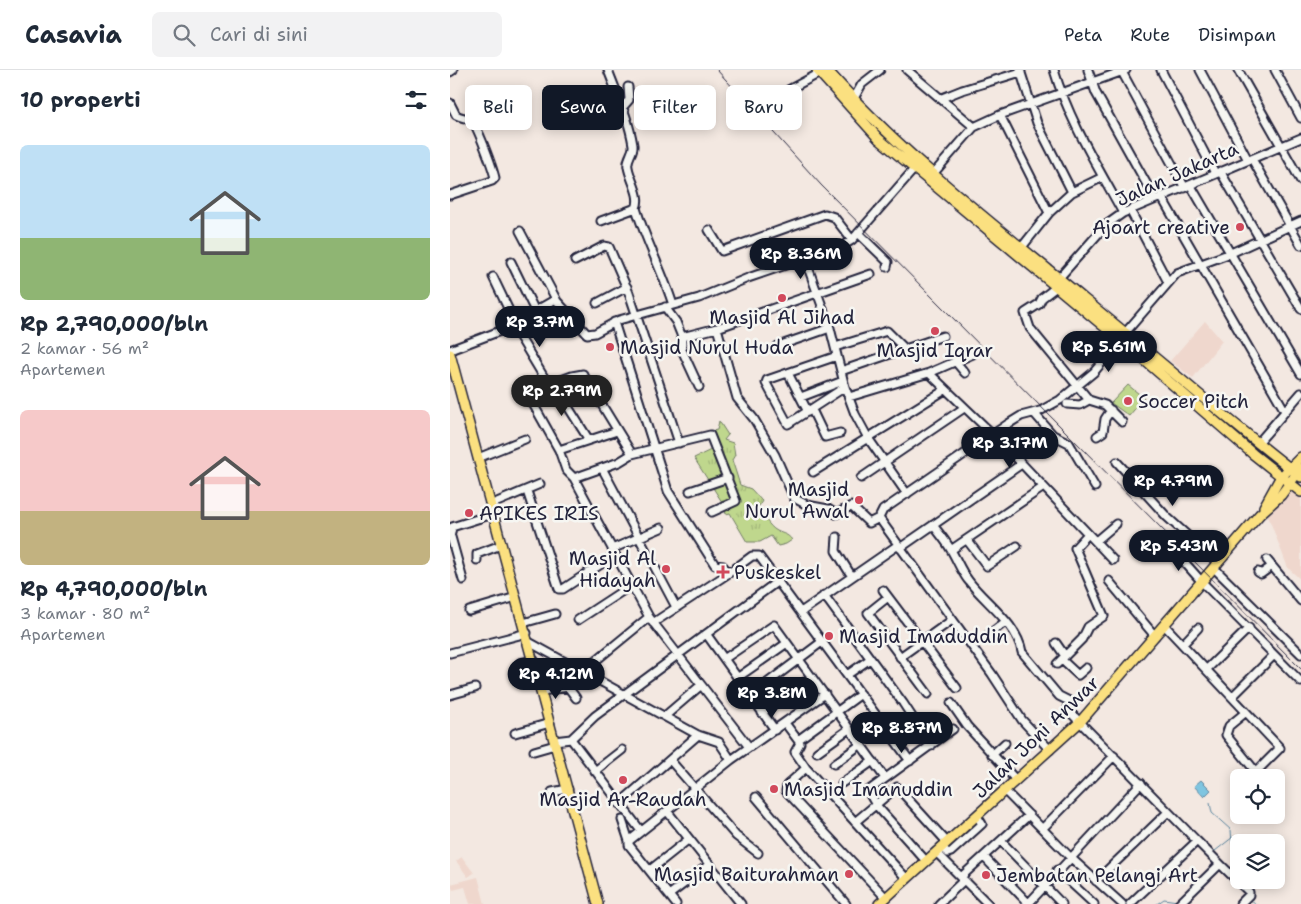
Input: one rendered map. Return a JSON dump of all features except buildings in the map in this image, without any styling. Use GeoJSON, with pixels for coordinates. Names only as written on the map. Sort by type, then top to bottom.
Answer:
{"type":"FeatureCollection","features":[{"type":"Feature","properties":{"kind":"main road"},"geometry":{"type":"LineString","coordinates":[[821,71],[886,133],[933,174],[1258,443],[1289,468],[1300,473],[1274,502],[1260,514]]}},
{"type":"Feature","properties":{"kind":"main road"},"geometry":{"type":"LineString","coordinates":[[821,71],[879,139],[1032,269],[1143,359],[1301,492]]}},
{"type":"Feature","properties":{"kind":"main road"},"geometry":{"type":"LineString","coordinates":[[1032,269],[1038,261]]}},
{"type":"Feature","properties":{"kind":"main road"},"geometry":{"type":"LineString","coordinates":[[450,352],[451,364],[524,623],[598,904]]}},
{"type":"Feature","properties":{"kind":"main road"},"geometry":{"type":"LineString","coordinates":[[1260,514],[1281,477],[1301,457]]}},
{"type":"Feature","properties":{"kind":"main road","name":"Jalan Joni Anwar"},"geometry":{"type":"LineString","coordinates":[[882,901],[1080,722],[1260,514]]}},
{"type":"Feature","properties":{"kind":"street"},"geometry":{"type":"LineString","coordinates":[[608,70],[614,85]]}},
{"type":"Feature","properties":{"kind":"street"},"geometry":{"type":"LineString","coordinates":[[853,100],[862,84],[880,70]]}},
{"type":"Feature","properties":{"kind":"street"},"geometry":{"type":"LineString","coordinates":[[910,72],[921,70]]}},
{"type":"Feature","properties":{"kind":"street"},"geometry":{"type":"LineString","coordinates":[[1054,70],[1061,94],[1103,177],[1127,212],[1168,282]]}},
{"type":"Feature","properties":{"kind":"street"},"geometry":{"type":"LineString","coordinates":[[1088,70],[1092,84],[1105,111],[1200,264],[1285,411]]}},
{"type":"Feature","properties":{"kind":"street"},"geometry":{"type":"LineString","coordinates":[[1160,70],[1217,172],[1301,309]]}},
{"type":"Feature","properties":{"kind":"street"},"geometry":{"type":"LineString","coordinates":[[1200,70],[1301,245]]}},
{"type":"Feature","properties":{"kind":"street"},"geometry":{"type":"LineString","coordinates":[[1238,70],[1301,181]]}},
{"type":"Feature","properties":{"kind":"street"},"geometry":{"type":"LineString","coordinates":[[1275,70],[1301,118]]}},
{"type":"Feature","properties":{"kind":"street"},"geometry":{"type":"LineString","coordinates":[[795,85],[821,71]]}},
{"type":"Feature","properties":{"kind":"street"},"geometry":{"type":"LineString","coordinates":[[942,98],[1021,71],[1030,104],[1072,192]]}},
{"type":"Feature","properties":{"kind":"street"},"geometry":{"type":"LineString","coordinates":[[933,174],[974,126],[1123,71],[1188,187],[1231,253],[1301,374]]}},
{"type":"Feature","properties":{"kind":"street"},"geometry":{"type":"LineString","coordinates":[[910,72],[974,126]]}},
{"type":"Feature","properties":{"kind":"street"},"geometry":{"type":"LineString","coordinates":[[624,106],[629,100],[628,87]]}},
{"type":"Feature","properties":{"kind":"street"},"geometry":{"type":"LineString","coordinates":[[450,103],[456,115],[470,120],[475,125],[495,178],[492,181],[450,195]]}},
{"type":"Feature","properties":{"kind":"street"},"geometry":{"type":"LineString","coordinates":[[624,115],[633,145],[627,165],[638,198],[636,208],[643,230],[662,270],[673,305]]}},
{"type":"Feature","properties":{"kind":"street"},"geometry":{"type":"LineString","coordinates":[[1000,115],[1049,213]]}},
{"type":"Feature","properties":{"kind":"street","name":"Jalan Jakarta"},"geometry":{"type":"LineString","coordinates":[[1059,278],[1106,225],[1127,212],[1188,187],[1217,172],[1301,138]]}},
{"type":"Feature","properties":{"kind":"street"},"geometry":{"type":"LineString","coordinates":[[520,230],[556,300],[587,334],[595,333],[614,322],[699,298],[852,240],[914,168]]}},
{"type":"Feature","properties":{"kind":"street"},"geometry":{"type":"LineString","coordinates":[[1022,247],[1049,213],[1072,192],[1103,177]]}},
{"type":"Feature","properties":{"kind":"street"},"geometry":{"type":"LineString","coordinates":[[601,221],[636,208]]}},
{"type":"Feature","properties":{"kind":"street"},"geometry":{"type":"LineString","coordinates":[[709,230],[722,251],[824,214],[834,217],[852,240]]}},
{"type":"Feature","properties":{"kind":"street"},"geometry":{"type":"LineString","coordinates":[[1125,333],[1168,282],[1181,271],[1231,253],[1301,221]]}},
{"type":"Feature","properties":{"kind":"street"},"geometry":{"type":"LineString","coordinates":[[858,233],[888,262],[887,267]]}},
{"type":"Feature","properties":{"kind":"street"},"geometry":{"type":"LineString","coordinates":[[575,261],[608,246],[637,314],[679,443]]}},
{"type":"Feature","properties":{"kind":"street"},"geometry":{"type":"LineString","coordinates":[[805,259],[830,328],[849,397],[868,438],[907,494]]}},
{"type":"Feature","properties":{"kind":"street"},"geometry":{"type":"LineString","coordinates":[[511,262],[535,311]]}},
{"type":"Feature","properties":{"kind":"street"},"geometry":{"type":"LineString","coordinates":[[682,337],[717,328],[871,274]]}},
{"type":"Feature","properties":{"kind":"street"},"geometry":{"type":"LineString","coordinates":[[493,277],[514,323],[551,384],[590,440]]}},
{"type":"Feature","properties":{"kind":"street"},"geometry":{"type":"LineString","coordinates":[[597,303],[627,287]]}},
{"type":"Feature","properties":{"kind":"street"},"geometry":{"type":"LineString","coordinates":[[1055,288],[1025,314],[1037,338],[1089,400],[1101,403],[1122,422]]}},
{"type":"Feature","properties":{"kind":"street"},"geometry":{"type":"LineString","coordinates":[[450,352],[514,323],[556,300]]}},
{"type":"Feature","properties":{"kind":"street"},"geometry":{"type":"LineString","coordinates":[[665,307],[676,322],[682,337],[682,350],[699,387]]}},
{"type":"Feature","properties":{"kind":"street"},"geometry":{"type":"LineString","coordinates":[[614,322],[672,500],[715,565],[723,566],[729,574]]}},
{"type":"Feature","properties":{"kind":"street"},"geometry":{"type":"LineString","coordinates":[[717,328],[739,402],[754,419],[783,472],[794,498],[807,505],[828,509],[836,514],[851,506],[869,523],[879,518],[883,510],[992,435],[1022,416],[1034,414],[1060,400],[1078,387],[1100,366],[1120,341]]}},
{"type":"Feature","properties":{"kind":"street"},"geometry":{"type":"LineString","coordinates":[[778,346],[830,328]]}},
{"type":"Feature","properties":{"kind":"street"},"geometry":{"type":"LineString","coordinates":[[835,347],[887,331],[904,348]]}},
{"type":"Feature","properties":{"kind":"street"},"geometry":{"type":"LineString","coordinates":[[841,371],[943,336]]}},
{"type":"Feature","properties":{"kind":"street"},"geometry":{"type":"LineString","coordinates":[[849,397],[929,374],[973,354]]}},
{"type":"Feature","properties":{"kind":"street"},"geometry":{"type":"LineString","coordinates":[[837,356],[766,381],[786,422],[791,424],[844,384]]}},
{"type":"Feature","properties":{"kind":"street"},"geometry":{"type":"LineString","coordinates":[[955,361],[965,373]]}},
{"type":"Feature","properties":{"kind":"street"},"geometry":{"type":"LineString","coordinates":[[788,372],[825,437],[840,433]]}},
{"type":"Feature","properties":{"kind":"street"},"geometry":{"type":"LineString","coordinates":[[632,454],[586,376],[580,374],[528,392],[527,394],[559,450],[566,470],[574,478],[630,586],[651,620],[676,656],[748,747]]}},
{"type":"Feature","properties":{"kind":"street"},"geometry":{"type":"LineString","coordinates":[[929,374],[992,435],[1113,560]]}},
{"type":"Feature","properties":{"kind":"street"},"geometry":{"type":"LineString","coordinates":[[801,397],[844,384]]}},
{"type":"Feature","properties":{"kind":"street"},"geometry":{"type":"LineString","coordinates":[[813,472],[945,390]]}},
{"type":"Feature","properties":{"kind":"street"},"geometry":{"type":"LineString","coordinates":[[1258,443],[1301,394]]}},
{"type":"Feature","properties":{"kind":"street"},"geometry":{"type":"LineString","coordinates":[[1067,404],[1080,405],[1089,400]]}},
{"type":"Feature","properties":{"kind":"street"},"geometry":{"type":"LineString","coordinates":[[861,478],[964,408]]}},
{"type":"Feature","properties":{"kind":"street"},"geometry":{"type":"LineString","coordinates":[[1097,436],[1103,432],[1105,419],[1110,410]]}},
{"type":"Feature","properties":{"kind":"street"},"geometry":{"type":"LineString","coordinates":[[1034,414],[1052,435],[1069,443],[1095,486]]}},
{"type":"Feature","properties":{"kind":"street"},"geometry":{"type":"LineString","coordinates":[[559,450],[617,431]]}},
{"type":"Feature","properties":{"kind":"street"},"geometry":{"type":"LineString","coordinates":[[574,478],[619,462],[632,454],[710,435],[736,502],[712,512]]}},
{"type":"Feature","properties":{"kind":"street"},"geometry":{"type":"LineString","coordinates":[[478,458],[525,439]]}},
{"type":"Feature","properties":{"kind":"street"},"geometry":{"type":"LineString","coordinates":[[1117,462],[1167,517],[1301,654]]}},
{"type":"Feature","properties":{"kind":"street"},"geometry":{"type":"LineString","coordinates":[[801,612],[851,575],[933,525],[1020,465]]}},
{"type":"Feature","properties":{"kind":"street"},"geometry":{"type":"LineString","coordinates":[[602,468],[676,608]]}},
{"type":"Feature","properties":{"kind":"street"},"geometry":{"type":"LineString","coordinates":[[690,491],[728,478]]}},
{"type":"Feature","properties":{"kind":"street"},"geometry":{"type":"LineString","coordinates":[[463,580],[450,538],[451,526],[491,510],[540,484]]}},
{"type":"Feature","properties":{"kind":"street"},"geometry":{"type":"LineString","coordinates":[[952,550],[1042,488]]}},
{"type":"Feature","properties":{"kind":"street"},"geometry":{"type":"LineString","coordinates":[[527,491],[559,589],[563,589],[613,552],[638,537],[661,528]]}},
{"type":"Feature","properties":{"kind":"street"},"geometry":{"type":"LineString","coordinates":[[879,518],[1022,720],[1050,750]]}},
{"type":"Feature","properties":{"kind":"street"},"geometry":{"type":"LineString","coordinates":[[1096,541],[1116,524]]}},
{"type":"Feature","properties":{"kind":"street"},"geometry":{"type":"LineString","coordinates":[[933,525],[952,550],[971,584],[988,604],[1001,613],[1005,622],[1021,644],[1022,652],[1059,696],[1069,701],[1068,710],[1249,892],[1249,895],[1240,904]]}},
{"type":"Feature","properties":{"kind":"street"},"geometry":{"type":"LineString","coordinates":[[1062,660],[1082,639],[1088,627],[1104,616],[1075,548],[1088,534]]}},
{"type":"Feature","properties":{"kind":"street"},"geometry":{"type":"LineString","coordinates":[[837,537],[836,551],[851,575]]}},
{"type":"Feature","properties":{"kind":"street"},"geometry":{"type":"LineString","coordinates":[[968,540],[986,566],[1017,546]]}},
{"type":"Feature","properties":{"kind":"street"},"geometry":{"type":"LineString","coordinates":[[477,560],[476,554],[501,545]]}},
{"type":"Feature","properties":{"kind":"street"},"geometry":{"type":"LineString","coordinates":[[1170,553],[1186,564],[1301,682]]}},
{"type":"Feature","properties":{"kind":"street"},"geometry":{"type":"LineString","coordinates":[[583,671],[651,620],[676,608],[729,574],[752,556],[758,555],[910,761]]}},
{"type":"Feature","properties":{"kind":"street"},"geometry":{"type":"LineString","coordinates":[[1258,572],[1261,574],[1270,563],[1301,601]]}},
{"type":"Feature","properties":{"kind":"street"},"geometry":{"type":"LineString","coordinates":[[534,751],[570,739],[595,716],[706,636],[778,581]]}},
{"type":"Feature","properties":{"kind":"street"},"geometry":{"type":"LineString","coordinates":[[1109,581],[1155,636]]}},
{"type":"Feature","properties":{"kind":"street"},"geometry":{"type":"LineString","coordinates":[[578,620],[630,586]]}},
{"type":"Feature","properties":{"kind":"street"},"geometry":{"type":"LineString","coordinates":[[928,694],[868,613],[886,594],[957,688]]}},
{"type":"Feature","properties":{"kind":"street"},"geometry":{"type":"LineString","coordinates":[[824,595],[903,703],[931,746]]}},
{"type":"Feature","properties":{"kind":"street"},"geometry":{"type":"LineString","coordinates":[[469,611],[516,597]]}},
{"type":"Feature","properties":{"kind":"street"},"geometry":{"type":"LineString","coordinates":[[524,623],[555,614]]}},
{"type":"Feature","properties":{"kind":"street"},"geometry":{"type":"LineString","coordinates":[[900,657],[952,620]]}},
{"type":"Feature","properties":{"kind":"street"},"geometry":{"type":"LineString","coordinates":[[987,636],[1005,622]]}},
{"type":"Feature","properties":{"kind":"street"},"geometry":{"type":"LineString","coordinates":[[724,659],[772,625],[787,642],[885,778]]}},
{"type":"Feature","properties":{"kind":"street"},"geometry":{"type":"LineString","coordinates":[[1165,626],[1281,749],[1256,772],[1226,736],[1229,726],[1246,712]]}},
{"type":"Feature","properties":{"kind":"street"},"geometry":{"type":"LineString","coordinates":[[1183,644],[1198,628]]}},
{"type":"Feature","properties":{"kind":"street"},"geometry":{"type":"LineString","coordinates":[[1206,669],[1248,628]]}},
{"type":"Feature","properties":{"kind":"street"},"geometry":{"type":"LineString","coordinates":[[706,636],[776,730]]}},
{"type":"Feature","properties":{"kind":"street"},"geometry":{"type":"LineString","coordinates":[[450,653],[528,638],[583,671],[698,734],[719,742],[731,760]]}},
{"type":"Feature","properties":{"kind":"street"},"geometry":{"type":"LineString","coordinates":[[750,696],[823,641]]}},
{"type":"Feature","properties":{"kind":"street"},"geometry":{"type":"LineString","coordinates":[[738,678],[787,642]]}},
{"type":"Feature","properties":{"kind":"street"},"geometry":{"type":"LineString","coordinates":[[1056,643],[1062,660],[1078,675],[1086,668]]}},
{"type":"Feature","properties":{"kind":"street"},"geometry":{"type":"LineString","coordinates":[[1232,697],[1274,655]]}},
{"type":"Feature","properties":{"kind":"street"},"geometry":{"type":"LineString","coordinates":[[847,675],[870,659]]}},
{"type":"Feature","properties":{"kind":"street"},"geometry":{"type":"LineString","coordinates":[[520,664],[534,660]]}},
{"type":"Feature","properties":{"kind":"street"},"geometry":{"type":"LineString","coordinates":[[762,713],[812,677]]}},
{"type":"Feature","properties":{"kind":"street"},"geometry":{"type":"LineString","coordinates":[[665,716],[700,686]]}},
{"type":"Feature","properties":{"kind":"street"},"geometry":{"type":"LineString","coordinates":[[542,692],[568,687],[576,698]]}},
{"type":"Feature","properties":{"kind":"street"},"geometry":{"type":"LineString","coordinates":[[450,695],[475,688]]}},
{"type":"Feature","properties":{"kind":"street"},"geometry":{"type":"LineString","coordinates":[[629,841],[748,747],[776,730],[825,694]]}},
{"type":"Feature","properties":{"kind":"street"},"geometry":{"type":"LineString","coordinates":[[798,740],[861,694]]}},
{"type":"Feature","properties":{"kind":"street"},"geometry":{"type":"LineString","coordinates":[[951,703],[992,755],[1016,780]]}},
{"type":"Feature","properties":{"kind":"street"},"geometry":{"type":"LineString","coordinates":[[516,732],[550,723]]}},
{"type":"Feature","properties":{"kind":"street"},"geometry":{"type":"LineString","coordinates":[[785,723],[801,744],[794,752],[806,768],[906,879]]}},
{"type":"Feature","properties":{"kind":"street"},"geometry":{"type":"LineString","coordinates":[[818,752],[848,729]]}},
{"type":"Feature","properties":{"kind":"street"},"geometry":{"type":"LineString","coordinates":[[926,861],[876,804],[868,792],[953,729]]}},
{"type":"Feature","properties":{"kind":"street"},"geometry":{"type":"LineString","coordinates":[[619,804],[698,734]]}},
{"type":"Feature","properties":{"kind":"street"},"geometry":{"type":"LineString","coordinates":[[570,739],[641,831]]}},
{"type":"Feature","properties":{"kind":"street"},"geometry":{"type":"LineString","coordinates":[[992,755],[1005,744]]}},
{"type":"Feature","properties":{"kind":"street"},"geometry":{"type":"LineString","coordinates":[[834,764],[860,745]]}},
{"type":"Feature","properties":{"kind":"street"},"geometry":{"type":"LineString","coordinates":[[595,771],[622,750]]}},
{"type":"Feature","properties":{"kind":"street"},"geometry":{"type":"LineString","coordinates":[[1043,828],[1114,756]]}},
{"type":"Feature","properties":{"kind":"street"},"geometry":{"type":"LineString","coordinates":[[670,760],[696,787],[736,836],[758,853]]}},
{"type":"Feature","properties":{"kind":"street"},"geometry":{"type":"LineString","coordinates":[[842,783],[873,761]]}},
{"type":"Feature","properties":{"kind":"street"},"geometry":{"type":"LineString","coordinates":[[806,768],[787,785],[786,791],[882,901]]}},
{"type":"Feature","properties":{"kind":"street"},"geometry":{"type":"LineString","coordinates":[[984,857],[1028,904],[1070,856],[1141,783]]}},
{"type":"Feature","properties":{"kind":"street"},"geometry":{"type":"LineString","coordinates":[[855,822],[894,788],[899,788],[963,879],[987,904]]}},
{"type":"Feature","properties":{"kind":"street"},"geometry":{"type":"LineString","coordinates":[[552,792],[568,789]]}},
{"type":"Feature","properties":{"kind":"street"},"geometry":{"type":"LineString","coordinates":[[1005,791],[1070,856],[1122,904]]}},
{"type":"Feature","properties":{"kind":"street"},"geometry":{"type":"LineString","coordinates":[[756,797],[846,904]]}},
{"type":"Feature","properties":{"kind":"street"},"geometry":{"type":"LineString","coordinates":[[666,811],[741,904]]}},
{"type":"Feature","properties":{"kind":"street"},"geometry":{"type":"LineString","coordinates":[[1096,881],[1168,812]]}},
{"type":"Feature","properties":{"kind":"street"},"geometry":{"type":"LineString","coordinates":[[939,904],[984,857],[1029,815]]}},
{"type":"Feature","properties":{"kind":"street"},"geometry":{"type":"LineString","coordinates":[[622,820],[629,845],[676,904]]}},
{"type":"Feature","properties":{"kind":"street"},"geometry":{"type":"LineString","coordinates":[[650,870],[689,839]]}},
{"type":"Feature","properties":{"kind":"street"},"geometry":{"type":"LineString","coordinates":[[1001,841],[1062,904]]}},
{"type":"Feature","properties":{"kind":"street"},"geometry":{"type":"LineString","coordinates":[[1130,904],[1197,841]]}},
{"type":"Feature","properties":{"kind":"street"},"geometry":{"type":"LineString","coordinates":[[669,895],[710,864]]}},
{"type":"Feature","properties":{"kind":"street"},"geometry":{"type":"LineString","coordinates":[[1179,904],[1220,864]]}},
{"type":"Feature","properties":{"kind":"street"},"geometry":{"type":"LineString","coordinates":[[1058,870],[1094,904]]}},
{"type":"Feature","properties":{"kind":"shaded area"},"geometry":{"type":"Polygon","coordinates":[[[1205,321],[1222,341],[1193,378],[1170,361],[1205,321]]]}},
{"type":"Feature","properties":{"kind":"shaded area"},"geometry":{"type":"Polygon","coordinates":[[[1301,467],[1301,580],[1288,568],[1266,511],[1301,467]]]}},
{"type":"Feature","properties":{"kind":"shaded area"},"geometry":{"type":"Polygon","coordinates":[[[462,857],[474,873],[468,877],[456,861],[462,857]]]}},
{"type":"Feature","properties":{"kind":"shaded area"},"geometry":{"type":"Polygon","coordinates":[[[478,877],[485,904],[470,904],[465,887],[453,890],[451,884],[478,877]]]}},
{"type":"Feature","properties":{"kind":"green space","name":"Soccer Pitch"},"geometry":{"type":"Polygon","coordinates":[[[1128,385],[1144,398],[1129,416],[1111,403],[1128,385]]]}},
{"type":"Feature","properties":{"kind":"green space"},"geometry":{"type":"Polygon","coordinates":[[[719,421],[728,435],[724,440],[733,443],[735,455],[732,460],[740,485],[751,489],[762,501],[757,510],[774,529],[787,535],[792,540],[786,544],[778,546],[771,536],[760,542],[747,542],[730,513],[726,514],[722,502],[694,458],[713,449],[707,432],[717,430],[719,421]]]}},
{"type":"Feature","properties":{"kind":"water"},"geometry":{"type":"Polygon","coordinates":[[[1201,780],[1211,790],[1204,797],[1194,786],[1201,780]]]}},
{"type":"Feature","properties":{"kind":"waterway"},"geometry":{"type":"LineString","coordinates":[[1210,803],[1212,813],[1231,830],[1231,834]]}},
{"type":"Feature","properties":{"kind":"waterway"},"geometry":{"type":"LineString","coordinates":[[1210,849],[1215,851],[1230,839]]}},
{"type":"Feature","properties":{"kind":"waterway"},"geometry":{"type":"LineString","coordinates":[[1240,889],[1246,894]]}},
{"type":"Feature","properties":{"kind":"waterway"},"geometry":{"type":"LineString","coordinates":[[1249,898],[1256,904]]}},
{"type":"Feature","properties":{"kind":"waterway"},"geometry":{"type":"LineString","coordinates":[[1157,904],[1164,899],[1177,901]]}},
{"type":"Feature","properties":{"kind":"railway"},"geometry":{"type":"LineString","coordinates":[[717,70],[821,185],[1301,669]]}},
{"type":"Feature","properties":{"kind":"place","name":"Ajoart creative"},"geometry":{"type":"Point","coordinates":[1240,227]}},
{"type":"Feature","properties":{"kind":"place","name":"Masjid Al Jihad"},"geometry":{"type":"Point","coordinates":[782,298]}},
{"type":"Feature","properties":{"kind":"place","name":"Masjid Iqrar"},"geometry":{"type":"Point","coordinates":[935,331]}},
{"type":"Feature","properties":{"kind":"place","name":"Masjid Nurul Huda"},"geometry":{"type":"Point","coordinates":[610,347]}},
{"type":"Feature","properties":{"kind":"place","name":"Soccer Pitch"},"geometry":{"type":"Point","coordinates":[1128,401]}},
{"type":"Feature","properties":{"kind":"place","name":"Masjid Nurul Awal"},"geometry":{"type":"Point","coordinates":[859,500]}},
{"type":"Feature","properties":{"kind":"place","name":"APIKES IRIS"},"geometry":{"type":"Point","coordinates":[469,513]}},
{"type":"Feature","properties":{"kind":"place","name":"Masjid Al Hidayah"},"geometry":{"type":"Point","coordinates":[666,569]}},
{"type":"Feature","properties":{"kind":"place","name":"Puskeskel"},"geometry":{"type":"Point","coordinates":[723,572]}},
{"type":"Feature","properties":{"kind":"place","name":"Masjid Imaduddin"},"geometry":{"type":"Point","coordinates":[829,636]}},
{"type":"Feature","properties":{"kind":"place","name":"Masjid Ar-Raudah"},"geometry":{"type":"Point","coordinates":[623,780]}},
{"type":"Feature","properties":{"kind":"place","name":"Masjid Imanuddin"},"geometry":{"type":"Point","coordinates":[774,789]}},
{"type":"Feature","properties":{"kind":"place","name":"Masjid Baiturahman"},"geometry":{"type":"Point","coordinates":[849,874]}},
{"type":"Feature","properties":{"kind":"place","name":"Jembatan Pelangi Art"},"geometry":{"type":"Point","coordinates":[986,875]}}]}
